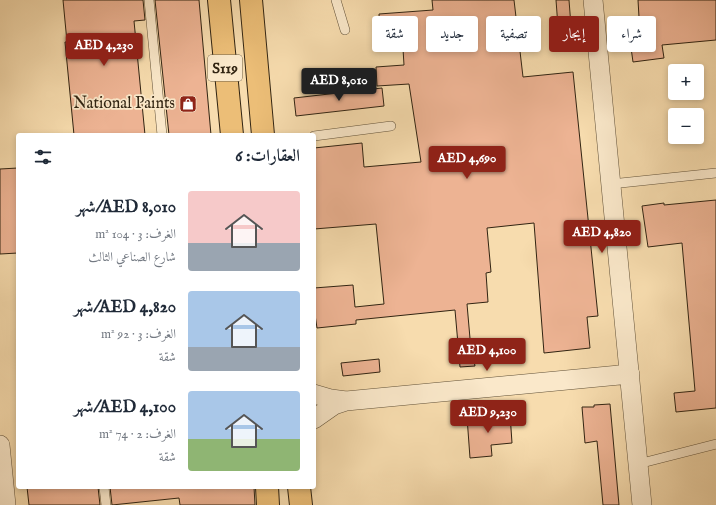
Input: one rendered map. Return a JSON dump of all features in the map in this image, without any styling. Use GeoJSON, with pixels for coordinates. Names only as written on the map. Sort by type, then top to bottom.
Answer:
{"type":"FeatureCollection","features":[{"type":"Feature","properties":{"kind":"main road","name":"S119"},"geometry":{"type":"LineString","coordinates":[[219,0],[232,133]]}},
{"type":"Feature","properties":{"kind":"main road","name":"S119"},"geometry":{"type":"LineString","coordinates":[[251,0],[263,133]]}},
{"type":"Feature","properties":{"kind":"main road"},"geometry":{"type":"LineString","coordinates":[[267,489],[268,505]]}},
{"type":"Feature","properties":{"kind":"main road"},"geometry":{"type":"LineString","coordinates":[[299,489],[301,505]]}},
{"type":"Feature","properties":{"kind":"street"},"geometry":{"type":"LineString","coordinates":[[592,0],[642,505]]}},
{"type":"Feature","properties":{"kind":"street"},"geometry":{"type":"LineString","coordinates":[[316,418],[334,405],[346,401],[630,374]]}},
{"type":"Feature","properties":{"kind":"street"},"geometry":{"type":"LineString","coordinates":[[316,395],[346,401]]}},
{"type":"Feature","properties":{"kind":"street"},"geometry":{"type":"LineString","coordinates":[[0,454],[6,505]]}},
{"type":"Feature","properties":{"kind":"lane"},"geometry":{"type":"LineString","coordinates":[[149,0],[162,133]]}},
{"type":"Feature","properties":{"kind":"lane"},"geometry":{"type":"LineString","coordinates":[[336,0],[345,30]]}},
{"type":"Feature","properties":{"kind":"lane"},"geometry":{"type":"LineString","coordinates":[[316,136],[391,126]]}},
{"type":"Feature","properties":{"kind":"lane"},"geometry":{"type":"LineString","coordinates":[[611,184],[716,173]]}},
{"type":"Feature","properties":{"kind":"lane"},"geometry":{"type":"LineString","coordinates":[[638,464],[716,444]]}},
{"type":"Feature","properties":{"kind":"lane"},"geometry":{"type":"LineString","coordinates":[[104,489],[106,505]]}},
{"type":"Feature","properties":{"kind":"building"},"geometry":{"type":"Polygon","coordinates":[[[63,0],[143,0],[145,20],[134,21],[145,133],[74,133],[65,42],[67,42],[63,0]]]}},
{"type":"Feature","properties":{"kind":"building"},"geometry":{"type":"Polygon","coordinates":[[[155,0],[199,0],[211,133],[169,133],[155,0]]]}},
{"type":"Feature","properties":{"kind":"building"},"geometry":{"type":"Polygon","coordinates":[[[432,0],[514,0],[516,16],[486,16],[486,52],[520,52],[523,77],[573,72],[598,316],[587,317],[590,348],[544,353],[534,223],[487,228],[491,272],[486,273],[488,302],[467,304],[471,350],[523,346],[524,358],[474,361],[475,366],[460,367],[455,310],[356,320],[356,324],[317,328],[316,288],[353,285],[355,307],[384,304],[376,224],[316,229],[316,148],[362,143],[364,167],[421,162],[409,84],[377,86],[376,67],[404,65],[403,52],[418,52],[418,16],[379,16],[379,14],[433,10],[432,0]]]}},
{"type":"Feature","properties":{"kind":"building"},"geometry":{"type":"Polygon","coordinates":[[[556,0],[569,0],[570,16],[557,16],[556,0]]]}},
{"type":"Feature","properties":{"kind":"building"},"geometry":{"type":"Polygon","coordinates":[[[638,0],[716,0],[716,40],[662,45],[664,58],[633,62],[632,52],[656,52],[656,16],[639,16],[638,0]]]}},
{"type":"Feature","properties":{"kind":"building"},"geometry":{"type":"Polygon","coordinates":[[[382,88],[384,106],[296,116],[294,98],[382,88]]]}},
{"type":"Feature","properties":{"kind":"building"},"geometry":{"type":"Polygon","coordinates":[[[16,168],[16,253],[0,254],[0,169],[16,168]]]}},
{"type":"Feature","properties":{"kind":"building"},"geometry":{"type":"Polygon","coordinates":[[[716,200],[716,408],[676,412],[674,393],[695,391],[682,243],[648,247],[642,206],[664,203],[664,205],[716,200]]]}},
{"type":"Feature","properties":{"kind":"building"},"geometry":{"type":"Polygon","coordinates":[[[379,359],[380,372],[343,376],[341,363],[379,359]]]}},
{"type":"Feature","properties":{"kind":"building"},"geometry":{"type":"Polygon","coordinates":[[[610,404],[619,505],[603,505],[597,441],[585,443],[582,407],[594,407],[594,405],[610,404]]]}},
{"type":"Feature","properties":{"kind":"building"},"geometry":{"type":"Polygon","coordinates":[[[510,414],[512,443],[491,445],[492,456],[470,458],[467,417],[510,414]]]}},
{"type":"Feature","properties":{"kind":"building"},"geometry":{"type":"Polygon","coordinates":[[[27,489],[98,489],[100,505],[29,505],[27,489]]]}},
{"type":"Feature","properties":{"kind":"building"},"geometry":{"type":"Polygon","coordinates":[[[110,489],[254,489],[255,505],[180,505],[179,498],[112,505],[110,489]]]}},
{"type":"Feature","properties":{"kind":"place","name":"National Paints"},"geometry":{"type":"Point","coordinates":[188,104]}}]}
